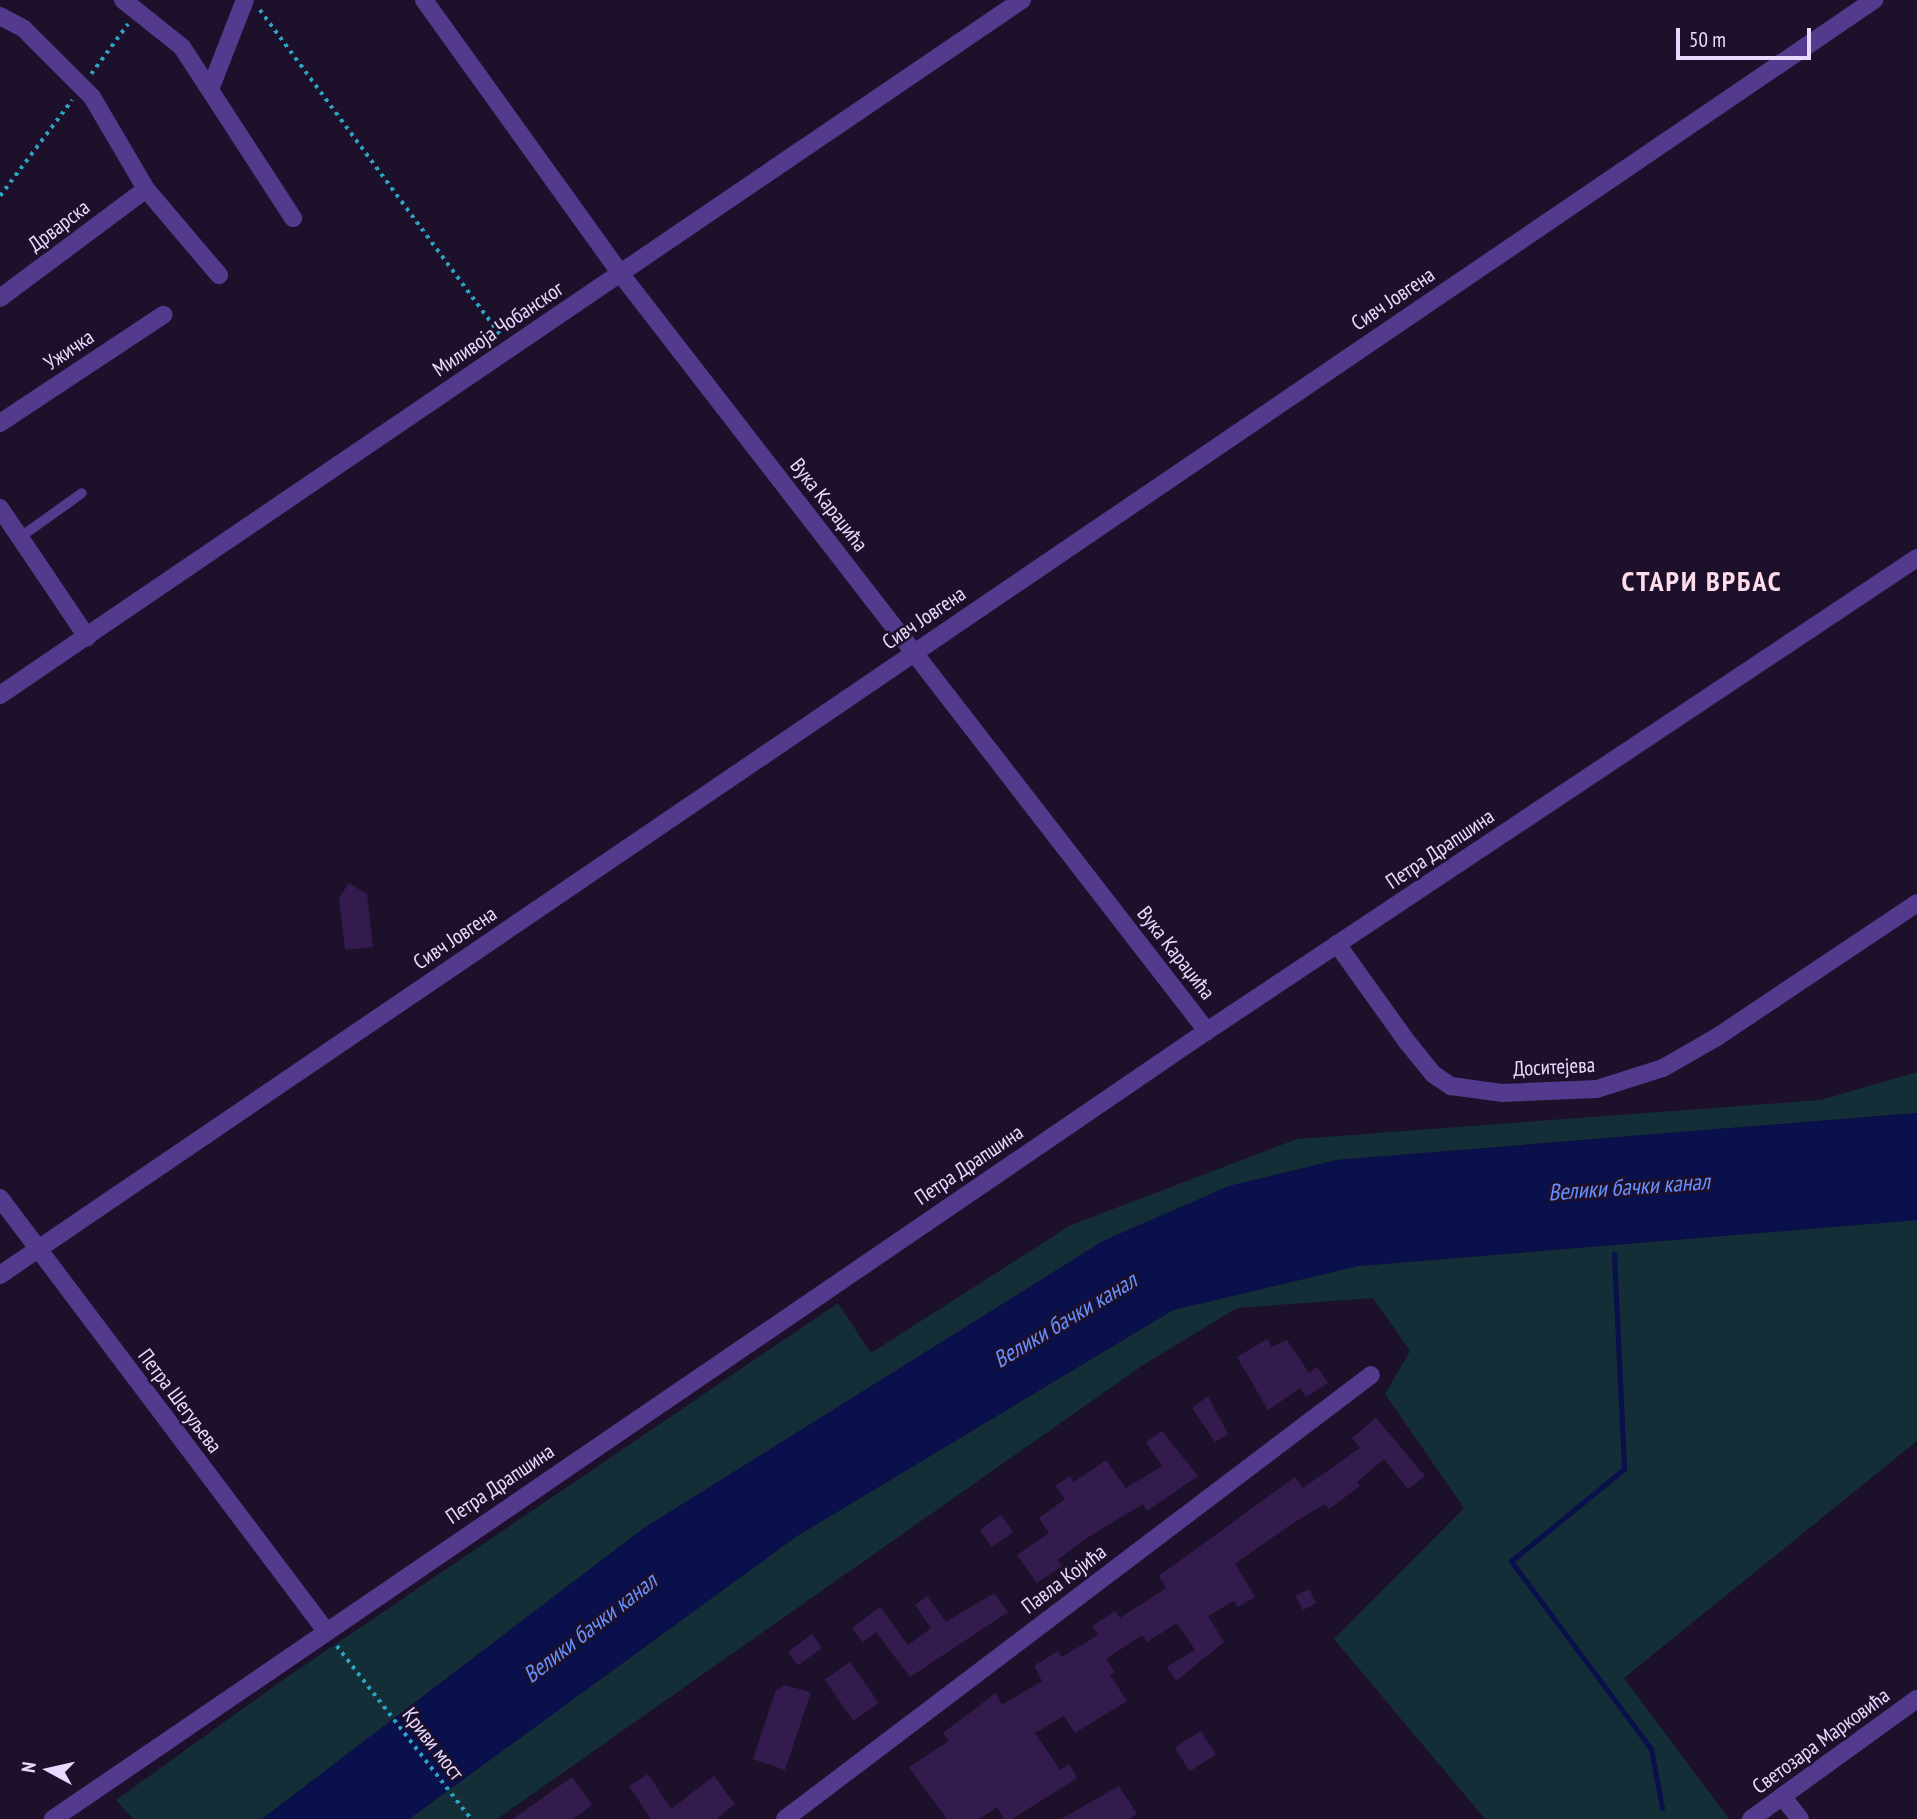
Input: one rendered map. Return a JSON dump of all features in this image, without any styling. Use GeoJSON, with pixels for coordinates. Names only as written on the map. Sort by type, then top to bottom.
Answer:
{"type":"FeatureCollection","features":[{"type":"Feature","properties":{"kind":"street"},"geometry":{"type":"LineString","coordinates":[[211,87],[245,0]]}},
{"type":"Feature","properties":{"kind":"street","name":"Вука Караџића"},"geometry":{"type":"LineString","coordinates":[[424,0],[620,273],[1207,1031]]}},
{"type":"Feature","properties":{"kind":"street","name":"Миливоја Чобанског"},"geometry":{"type":"LineString","coordinates":[[0,695],[1022,0]]}},
{"type":"Feature","properties":{"kind":"street","name":"Сивч Јовгена"},"geometry":{"type":"LineString","coordinates":[[0,1275],[1874,0]]}},
{"type":"Feature","properties":{"kind":"street"},"geometry":{"type":"LineString","coordinates":[[130,6],[181,47],[211,87],[293,218]]}},
{"type":"Feature","properties":{"kind":"street"},"geometry":{"type":"LineString","coordinates":[[0,16],[24,29],[82,87],[145,189],[219,275]]}},
{"type":"Feature","properties":{"kind":"street","name":"Дрварска"},"geometry":{"type":"LineString","coordinates":[[0,298],[145,189]]}},
{"type":"Feature","properties":{"kind":"street","name":"Ужичка"},"geometry":{"type":"LineString","coordinates":[[0,423],[163,315]]}},
{"type":"Feature","properties":{"kind":"street"},"geometry":{"type":"LineString","coordinates":[[0,508],[87,637]]}},
{"type":"Feature","properties":{"kind":"street","name":"Петра Драпшина"},"geometry":{"type":"LineString","coordinates":[[53,1819],[1207,1031],[1917,558]]}},
{"type":"Feature","properties":{"kind":"street","name":"Доситејева"},"geometry":{"type":"LineString","coordinates":[[1338,944],[1408,1043],[1433,1074],[1451,1086],[1502,1093],[1597,1088],[1663,1068],[1717,1037],[1917,903]]}},
{"type":"Feature","properties":{"kind":"street","name":"Петра Шегуљева"},"geometry":{"type":"LineString","coordinates":[[0,1198],[326,1631]]}},
{"type":"Feature","properties":{"kind":"street","name":"Павла Којића"},"geometry":{"type":"LineString","coordinates":[[785,1819],[1371,1375]]}},
{"type":"Feature","properties":{"kind":"street","name":"Светозара Марковића"},"geometry":{"type":"LineString","coordinates":[[1751,1819],[1917,1699]]}},
{"type":"Feature","properties":{"kind":"street"},"geometry":{"type":"LineString","coordinates":[[1782,1796],[1800,1819]]}},
{"type":"Feature","properties":{"kind":"lane"},"geometry":{"type":"LineString","coordinates":[[19,538],[82,493]]}},
{"type":"Feature","properties":{"kind":"path"},"geometry":{"type":"LineString","coordinates":[[253,0],[510,348]]}},
{"type":"Feature","properties":{"kind":"path"},"geometry":{"type":"LineString","coordinates":[[0,196],[82,87],[130,6]]}},
{"type":"Feature","properties":{"kind":"path","name":"Криви мост"},"geometry":{"type":"LineString","coordinates":[[326,1631],[471,1819]]}},
{"type":"Feature","properties":{"kind":"shaded area"},"geometry":{"type":"Polygon","coordinates":[[[1917,1072],[1917,1113],[1337,1160],[1229,1186],[1103,1241],[644,1528],[262,1819],[133,1819],[116,1800],[280,1682],[838,1303],[871,1353],[1071,1225],[1297,1139],[1821,1100],[1917,1072]]]}},
{"type":"Feature","properties":{"kind":"shaded area"},"geometry":{"type":"Polygon","coordinates":[[[1917,1220],[1917,1441],[1624,1678],[1729,1819],[1485,1819],[1334,1639],[1464,1508],[1385,1394],[1410,1351],[1373,1298],[1237,1308],[1143,1365],[497,1819],[409,1819],[797,1536],[1173,1310],[1358,1266],[1917,1220]]]}},
{"type":"Feature","properties":{"kind":"water","name":"Велики бачки канал"},"geometry":{"type":"Polygon","coordinates":[[[1917,1113],[1917,1220],[1358,1266],[1173,1310],[797,1536],[409,1819],[262,1819],[644,1528],[1103,1241],[1229,1186],[1337,1160],[1917,1113]]]}},
{"type":"Feature","properties":{"kind":"building"},"geometry":{"type":"Polygon","coordinates":[[[349,883],[367,894],[373,947],[345,950],[339,898],[349,883]]]}},
{"type":"Feature","properties":{"kind":"building"},"geometry":{"type":"Polygon","coordinates":[[[1267,1339],[1272,1347],[1287,1340],[1309,1373],[1317,1367],[1328,1383],[1306,1397],[1300,1388],[1268,1410],[1237,1357],[1267,1339]]]}},
{"type":"Feature","properties":{"kind":"building"},"geometry":{"type":"Polygon","coordinates":[[[1208,1396],[1228,1434],[1215,1442],[1192,1408],[1208,1396]]]}},
{"type":"Feature","properties":{"kind":"building"},"geometry":{"type":"Polygon","coordinates":[[[1376,1418],[1425,1476],[1408,1489],[1384,1459],[1357,1482],[1360,1486],[1329,1509],[1325,1504],[1235,1564],[1255,1597],[1238,1607],[1234,1601],[1208,1616],[1224,1642],[1176,1681],[1167,1667],[1195,1650],[1177,1623],[1147,1642],[1142,1635],[1106,1659],[1115,1672],[1110,1675],[1127,1701],[1075,1733],[1064,1716],[1035,1733],[1060,1770],[1069,1764],[1077,1778],[1012,1819],[1004,1819],[997,1807],[979,1819],[947,1819],[909,1767],[949,1741],[943,1733],[996,1693],[1002,1705],[1042,1681],[1034,1666],[1058,1651],[1062,1657],[1098,1635],[1092,1626],[1115,1611],[1120,1618],[1166,1588],[1159,1576],[1295,1477],[1303,1488],[1360,1448],[1352,1438],[1376,1418]]]}},
{"type":"Feature","properties":{"kind":"building"},"geometry":{"type":"Polygon","coordinates":[[[1162,1431],[1198,1476],[1147,1511],[1143,1504],[1090,1536],[1057,1560],[1062,1566],[1037,1583],[1017,1555],[1049,1533],[1039,1518],[1065,1499],[1055,1486],[1070,1476],[1074,1482],[1106,1460],[1126,1488],[1162,1466],[1146,1442],[1162,1431]]]}},
{"type":"Feature","properties":{"kind":"building"},"geometry":{"type":"Polygon","coordinates":[[[1001,1515],[1013,1532],[992,1547],[980,1530],[1001,1515]]]}},
{"type":"Feature","properties":{"kind":"building"},"geometry":{"type":"Polygon","coordinates":[[[1309,1589],[1316,1603],[1303,1610],[1296,1596],[1309,1589]]]}},
{"type":"Feature","properties":{"kind":"building"},"geometry":{"type":"Polygon","coordinates":[[[994,1593],[1008,1612],[910,1677],[876,1632],[863,1642],[852,1628],[880,1607],[908,1645],[931,1628],[915,1605],[927,1596],[946,1622],[994,1593]]]}},
{"type":"Feature","properties":{"kind":"building"},"geometry":{"type":"Polygon","coordinates":[[[812,1634],[822,1648],[798,1665],[788,1652],[812,1634]]]}},
{"type":"Feature","properties":{"kind":"building"},"geometry":{"type":"Polygon","coordinates":[[[850,1662],[879,1703],[853,1721],[825,1680],[850,1662]]]}},
{"type":"Feature","properties":{"kind":"building"},"geometry":{"type":"Polygon","coordinates":[[[784,1685],[811,1692],[785,1770],[753,1759],[776,1690],[784,1685]]]}},
{"type":"Feature","properties":{"kind":"building"},"geometry":{"type":"Polygon","coordinates":[[[1201,1731],[1216,1755],[1190,1771],[1175,1747],[1201,1731]]]}},
{"type":"Feature","properties":{"kind":"building"},"geometry":{"type":"Polygon","coordinates":[[[648,1774],[671,1809],[714,1776],[735,1804],[716,1819],[651,1819],[629,1786],[648,1774]]]}},
{"type":"Feature","properties":{"kind":"building"},"geometry":{"type":"Polygon","coordinates":[[[572,1777],[592,1805],[573,1819],[513,1819],[572,1777]]]}},
{"type":"Feature","properties":{"kind":"building"},"geometry":{"type":"Polygon","coordinates":[[[1119,1786],[1137,1814],[1129,1819],[1061,1819],[1119,1786]]]}},
{"type":"Feature","properties":{"kind":"waterway"},"geometry":{"type":"LineString","coordinates":[[1614,1254],[1624,1469],[1511,1561],[1651,1749],[1662,1808]]}},
{"type":"Feature","properties":{"kind":"district","name":"СТАРИ ВРБАС"},"geometry":{"type":"Point","coordinates":[1702,581]}}]}
